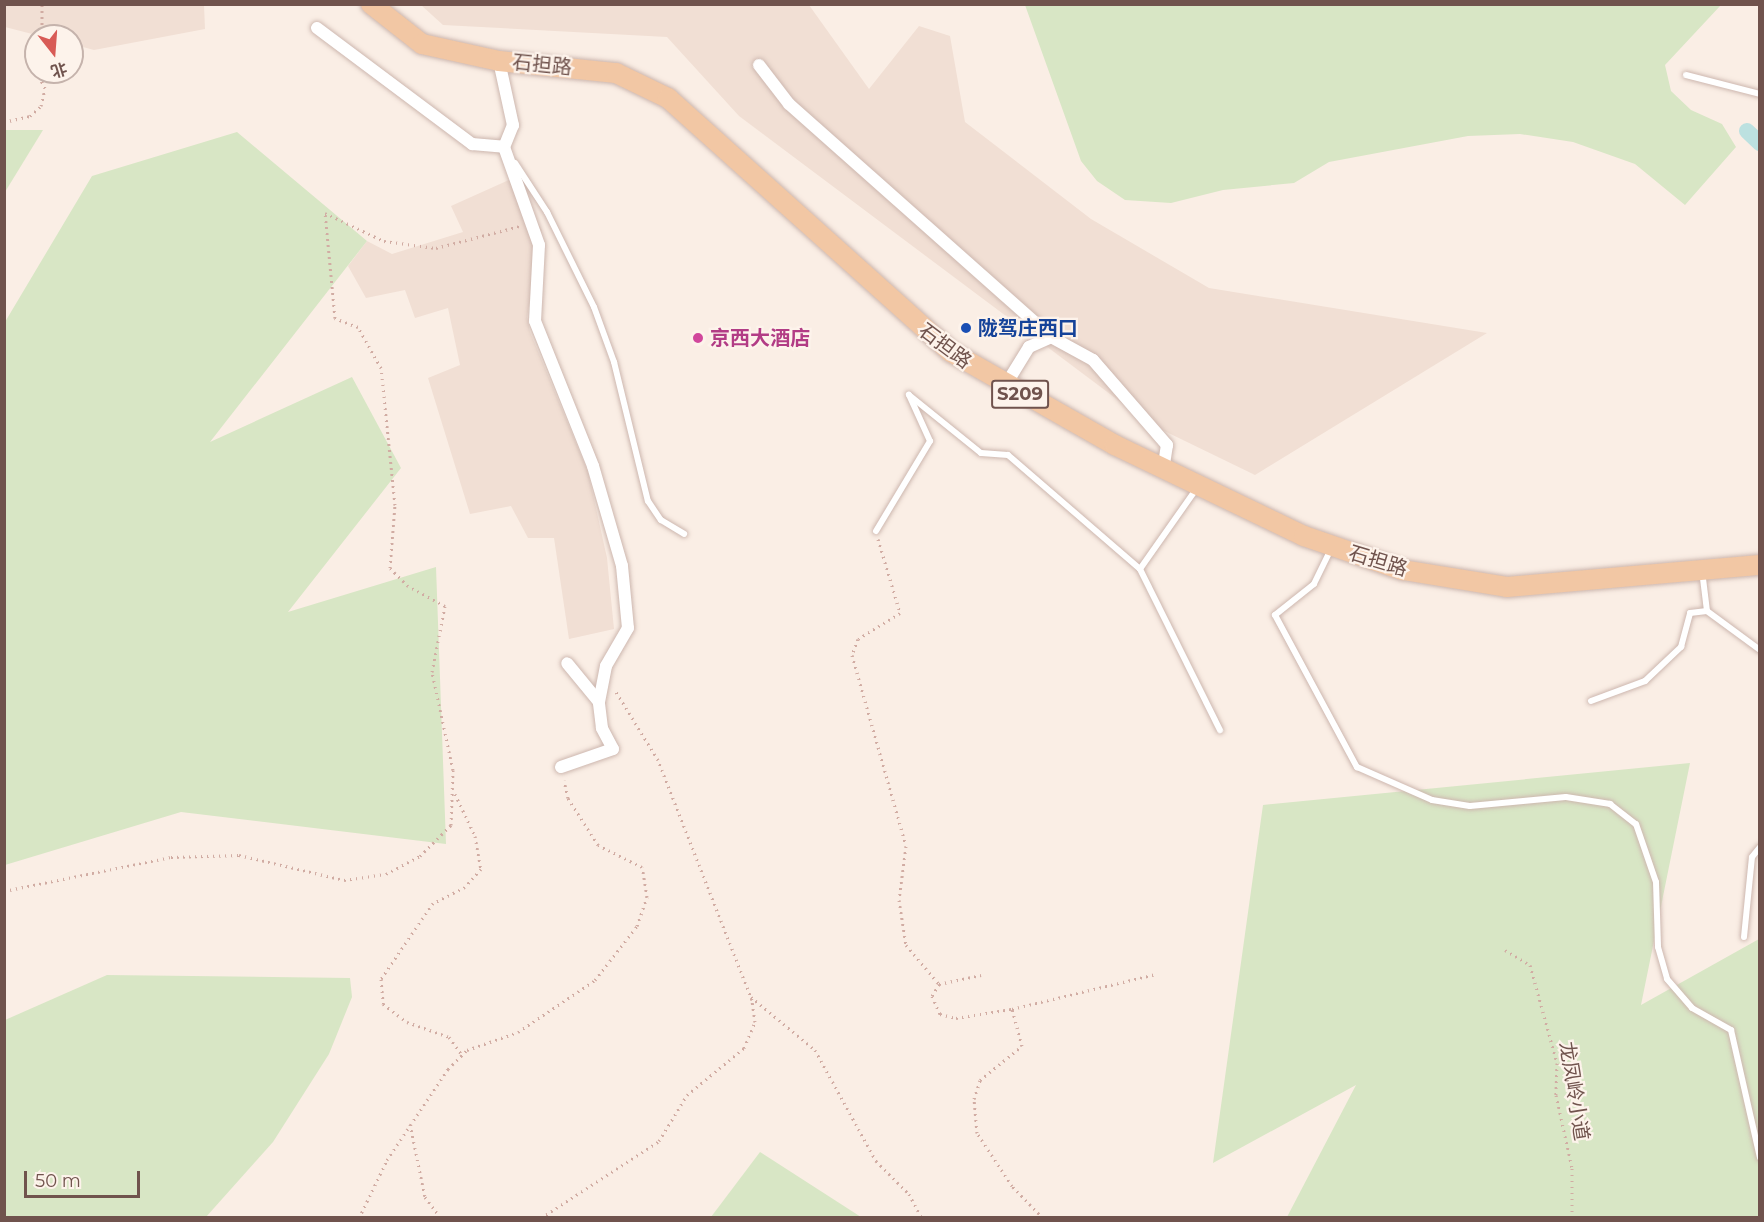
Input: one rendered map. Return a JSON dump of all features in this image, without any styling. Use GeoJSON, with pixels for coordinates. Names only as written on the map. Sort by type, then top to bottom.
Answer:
{"type":"FeatureCollection","features":[{"type":"Feature","properties":{"kind":"main road","name":"石担路"},"geometry":{"type":"LineString","coordinates":[[371,4],[422,44],[499,61],[616,73],[668,98],[903,313],[1005,386],[1199,486],[1332,547],[1403,570],[1507,587],[1702,567],[1760,565]]}},
{"type":"Feature","properties":{"kind":"street"},"geometry":{"type":"LineString","coordinates":[[317,28],[472,144],[504,147]]}},
{"type":"Feature","properties":{"kind":"street"},"geometry":{"type":"LineString","coordinates":[[499,61],[513,125],[504,147],[539,246],[535,321],[593,466],[622,566],[628,628],[603,675],[599,702],[602,728],[613,749],[561,767]]}},
{"type":"Feature","properties":{"kind":"street"},"geometry":{"type":"LineString","coordinates":[[759,65],[789,104],[1051,337],[1093,360],[1135,403],[1167,445],[1163,468]]}},
{"type":"Feature","properties":{"kind":"street"},"geometry":{"type":"LineString","coordinates":[[1005,386],[1029,347],[1051,337]]}},
{"type":"Feature","properties":{"kind":"street"},"geometry":{"type":"LineString","coordinates":[[567,663],[599,702]]}},
{"type":"Feature","properties":{"kind":"lane"},"geometry":{"type":"LineString","coordinates":[[1686,75],[1760,94]]}},
{"type":"Feature","properties":{"kind":"lane"},"geometry":{"type":"LineString","coordinates":[[504,147],[547,212],[594,307],[614,362],[648,501],[660,520],[684,534]]}},
{"type":"Feature","properties":{"kind":"lane"},"geometry":{"type":"LineString","coordinates":[[876,531],[930,441],[909,395],[981,453],[1008,455],[1140,569],[1220,730]]}},
{"type":"Feature","properties":{"kind":"lane"},"geometry":{"type":"LineString","coordinates":[[1140,569],[1199,486]]}},
{"type":"Feature","properties":{"kind":"lane"},"geometry":{"type":"LineString","coordinates":[[1332,547],[1314,584],[1275,615],[1357,767],[1432,800],[1470,806],[1566,797],[1610,804],[1636,824],[1656,882],[1659,947],[1667,979],[1692,1008],[1731,1030],[1760,1158]]}},
{"type":"Feature","properties":{"kind":"lane"},"geometry":{"type":"LineString","coordinates":[[1702,567],[1707,611]]}},
{"type":"Feature","properties":{"kind":"lane"},"geometry":{"type":"LineString","coordinates":[[1591,701],[1645,681],[1681,647],[1690,613],[1707,611],[1760,650]]}},
{"type":"Feature","properties":{"kind":"lane"},"geometry":{"type":"LineString","coordinates":[[1744,937],[1752,857],[1760,847]]}},
{"type":"Feature","properties":{"kind":"path"},"geometry":{"type":"LineString","coordinates":[[42,4],[42,24]]}},
{"type":"Feature","properties":{"kind":"path"},"geometry":{"type":"LineString","coordinates":[[4,122],[30,116],[41,106],[45,88],[43,84]]}},
{"type":"Feature","properties":{"kind":"path"},"geometry":{"type":"LineString","coordinates":[[462,1055],[448,1038],[407,1022],[382,1004],[381,978],[433,903],[465,887],[481,870],[475,836],[454,792],[432,672],[445,606],[408,586],[390,568],[395,505],[381,368],[358,327],[335,318],[325,213],[384,241],[436,248],[531,223]]}},
{"type":"Feature","properties":{"kind":"path"},"geometry":{"type":"LineString","coordinates":[[876,531],[900,613],[858,639],[852,655],[906,846],[899,900],[906,945],[939,984]]}},
{"type":"Feature","properties":{"kind":"path"},"geometry":{"type":"LineString","coordinates":[[541,1218],[659,1141],[687,1095],[744,1048],[755,1022],[750,996],[658,760],[603,675]]}},
{"type":"Feature","properties":{"kind":"path"},"geometry":{"type":"LineString","coordinates":[[358,1218],[410,1124],[462,1055],[518,1032],[595,980],[637,926],[647,877],[642,867],[598,844],[568,798],[561,767]]}},
{"type":"Feature","properties":{"kind":"path"},"geometry":{"type":"LineString","coordinates":[[4,891],[171,857],[239,855],[344,880],[386,874],[420,855],[451,825],[454,792]]}},
{"type":"Feature","properties":{"kind":"path","name":"龙凤岭小道"},"geometry":{"type":"LineString","coordinates":[[1506,950],[1530,964],[1557,1063],[1556,1095],[1572,1168],[1572,1218]]}},
{"type":"Feature","properties":{"kind":"path"},"geometry":{"type":"LineString","coordinates":[[981,975],[939,984],[932,996],[940,1014],[956,1018],[1012,1009],[1156,974]]}},
{"type":"Feature","properties":{"kind":"path"},"geometry":{"type":"LineString","coordinates":[[750,996],[814,1050],[876,1161],[909,1194],[922,1218]]}},
{"type":"Feature","properties":{"kind":"path"},"geometry":{"type":"LineString","coordinates":[[1012,1009],[1022,1046],[980,1080],[974,1099],[977,1132],[1012,1186],[1043,1218]]}},
{"type":"Feature","properties":{"kind":"path"},"geometry":{"type":"LineString","coordinates":[[410,1124],[425,1197],[441,1218]]}},
{"type":"Feature","properties":{"kind":"shaded area"},"geometry":{"type":"Polygon","coordinates":[[[4,5],[204,5],[205,29],[94,50],[84,47],[84,24],[24,24],[24,32],[5,27],[4,5]]]}},
{"type":"Feature","properties":{"kind":"shaded area"},"geometry":{"type":"Polygon","coordinates":[[[421,5],[809,5],[869,89],[919,26],[950,36],[965,122],[1091,219],[1209,288],[1487,333],[1255,475],[1150,424],[739,116],[667,37],[443,25],[421,5]]]}},
{"type":"Feature","properties":{"kind":"shaded area"},"geometry":{"type":"Polygon","coordinates":[[[511,179],[542,230],[527,317],[530,332],[588,472],[607,558],[614,629],[569,639],[554,538],[528,538],[511,506],[470,514],[428,378],[460,365],[448,308],[415,318],[405,290],[366,298],[348,266],[367,241],[392,254],[463,232],[451,206],[511,179]]]}},
{"type":"Feature","properties":{"kind":"green space"},"geometry":{"type":"Polygon","coordinates":[[[1025,5],[1721,5],[1665,65],[1671,91],[1691,110],[1722,124],[1736,147],[1685,205],[1635,164],[1573,142],[1520,134],[1468,136],[1329,162],[1294,183],[1223,190],[1171,203],[1125,200],[1097,181],[1081,161],[1025,5]]]}},
{"type":"Feature","properties":{"kind":"green space"},"geometry":{"type":"Polygon","coordinates":[[[4,130],[43,130],[5,192],[4,130]]]}},
{"type":"Feature","properties":{"kind":"green space"},"geometry":{"type":"Polygon","coordinates":[[[237,132],[367,241],[210,442],[352,377],[401,468],[288,612],[436,567],[446,844],[181,812],[5,865],[5,322],[92,176],[237,132]]]}},
{"type":"Feature","properties":{"kind":"green space"},"geometry":{"type":"Polygon","coordinates":[[[1690,763],[1641,1005],[1759,939],[1759,1217],[1287,1217],[1356,1085],[1213,1163],[1263,805],[1690,763]]]}},
{"type":"Feature","properties":{"kind":"green space"},"geometry":{"type":"Polygon","coordinates":[[[107,975],[350,978],[352,997],[329,1054],[273,1142],[206,1217],[5,1217],[5,1020],[107,975]]]}},
{"type":"Feature","properties":{"kind":"green space"},"geometry":{"type":"Polygon","coordinates":[[[760,1152],[861,1217],[711,1217],[760,1152]]]}},
{"type":"Feature","properties":{"kind":"waterway"},"geometry":{"type":"LineString","coordinates":[[1747,131],[1760,143]]}},
{"type":"Feature","properties":{"kind":"place","name":"陇驾庄西口"},"geometry":{"type":"Point","coordinates":[966,328]}},
{"type":"Feature","properties":{"kind":"place","name":"京西大酒店"},"geometry":{"type":"Point","coordinates":[698,338]}}]}
